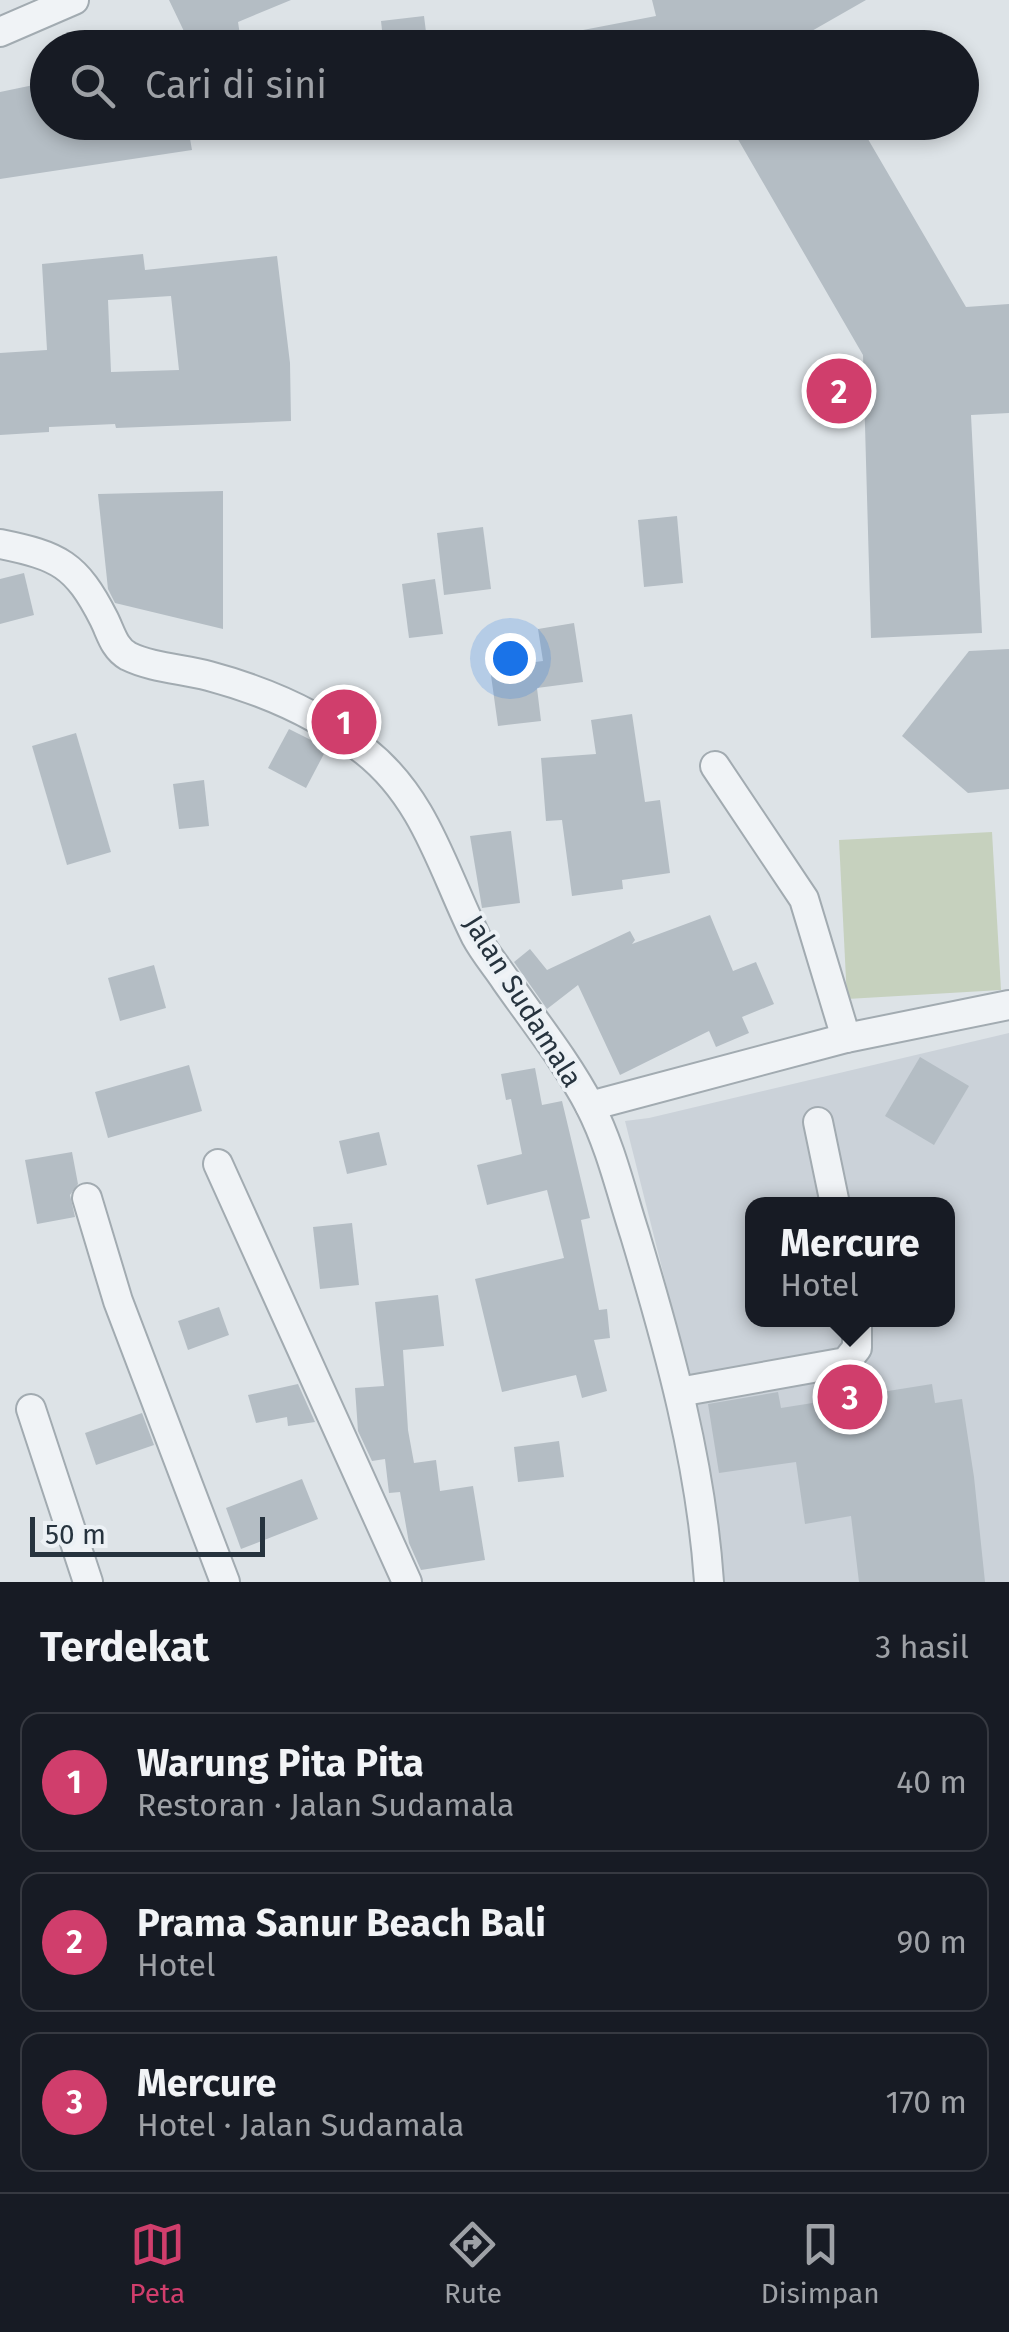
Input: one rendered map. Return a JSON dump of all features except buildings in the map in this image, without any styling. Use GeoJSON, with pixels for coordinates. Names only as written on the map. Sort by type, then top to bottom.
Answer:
{"type":"FeatureCollection","features":[{"type":"Feature","properties":{"kind":"street"},"geometry":{"type":"LineString","coordinates":[[0,32],[74,0]]}},
{"type":"Feature","properties":{"kind":"street","name":"Jalan Sudamala"},"geometry":{"type":"LineString","coordinates":[[0,544],[62,562],[76,573],[112,640],[126,654],[287,703],[366,752],[405,790],[483,949],[590,1106],[614,1164],[679,1392],[698,1494],[708,1582]]}},
{"type":"Feature","properties":{"kind":"street"},"geometry":{"type":"LineString","coordinates":[[715,766],[804,899],[846,1038]]}},
{"type":"Feature","properties":{"kind":"street"},"geometry":{"type":"LineString","coordinates":[[590,1106],[846,1038],[1009,1005]]}},
{"type":"Feature","properties":{"kind":"street"},"geometry":{"type":"LineString","coordinates":[[818,1122],[833,1197]]}},
{"type":"Feature","properties":{"kind":"street"},"geometry":{"type":"LineString","coordinates":[[218,1164],[407,1582]]}},
{"type":"Feature","properties":{"kind":"street"},"geometry":{"type":"LineString","coordinates":[[87,1198],[118,1301],[225,1582]]}},
{"type":"Feature","properties":{"kind":"street"},"geometry":{"type":"LineString","coordinates":[[679,1392],[846,1362],[856,1348],[857,1327]]}},
{"type":"Feature","properties":{"kind":"street"},"geometry":{"type":"LineString","coordinates":[[31,1409],[88,1582]]}},
{"type":"Feature","properties":{"kind":"shaded area"},"geometry":{"type":"Polygon","coordinates":[[[1009,1033],[1009,1582],[719,1582],[715,1506],[625,1121],[1009,1033]]]}},
{"type":"Feature","properties":{"kind":"green space"},"geometry":{"type":"Polygon","coordinates":[[[992,832],[1001,990],[847,999],[839,840],[992,832]]]}},
{"type":"Feature","properties":{"kind":"place","name":"Prama Sanur Beach Bali"},"geometry":{"type":"Point","coordinates":[839,391]}},
{"type":"Feature","properties":{"kind":"place","name":"Warung Pita Pita"},"geometry":{"type":"Point","coordinates":[344,722]}},
{"type":"Feature","properties":{"kind":"place","name":"Mercure"},"geometry":{"type":"Point","coordinates":[850,1397]}}]}
